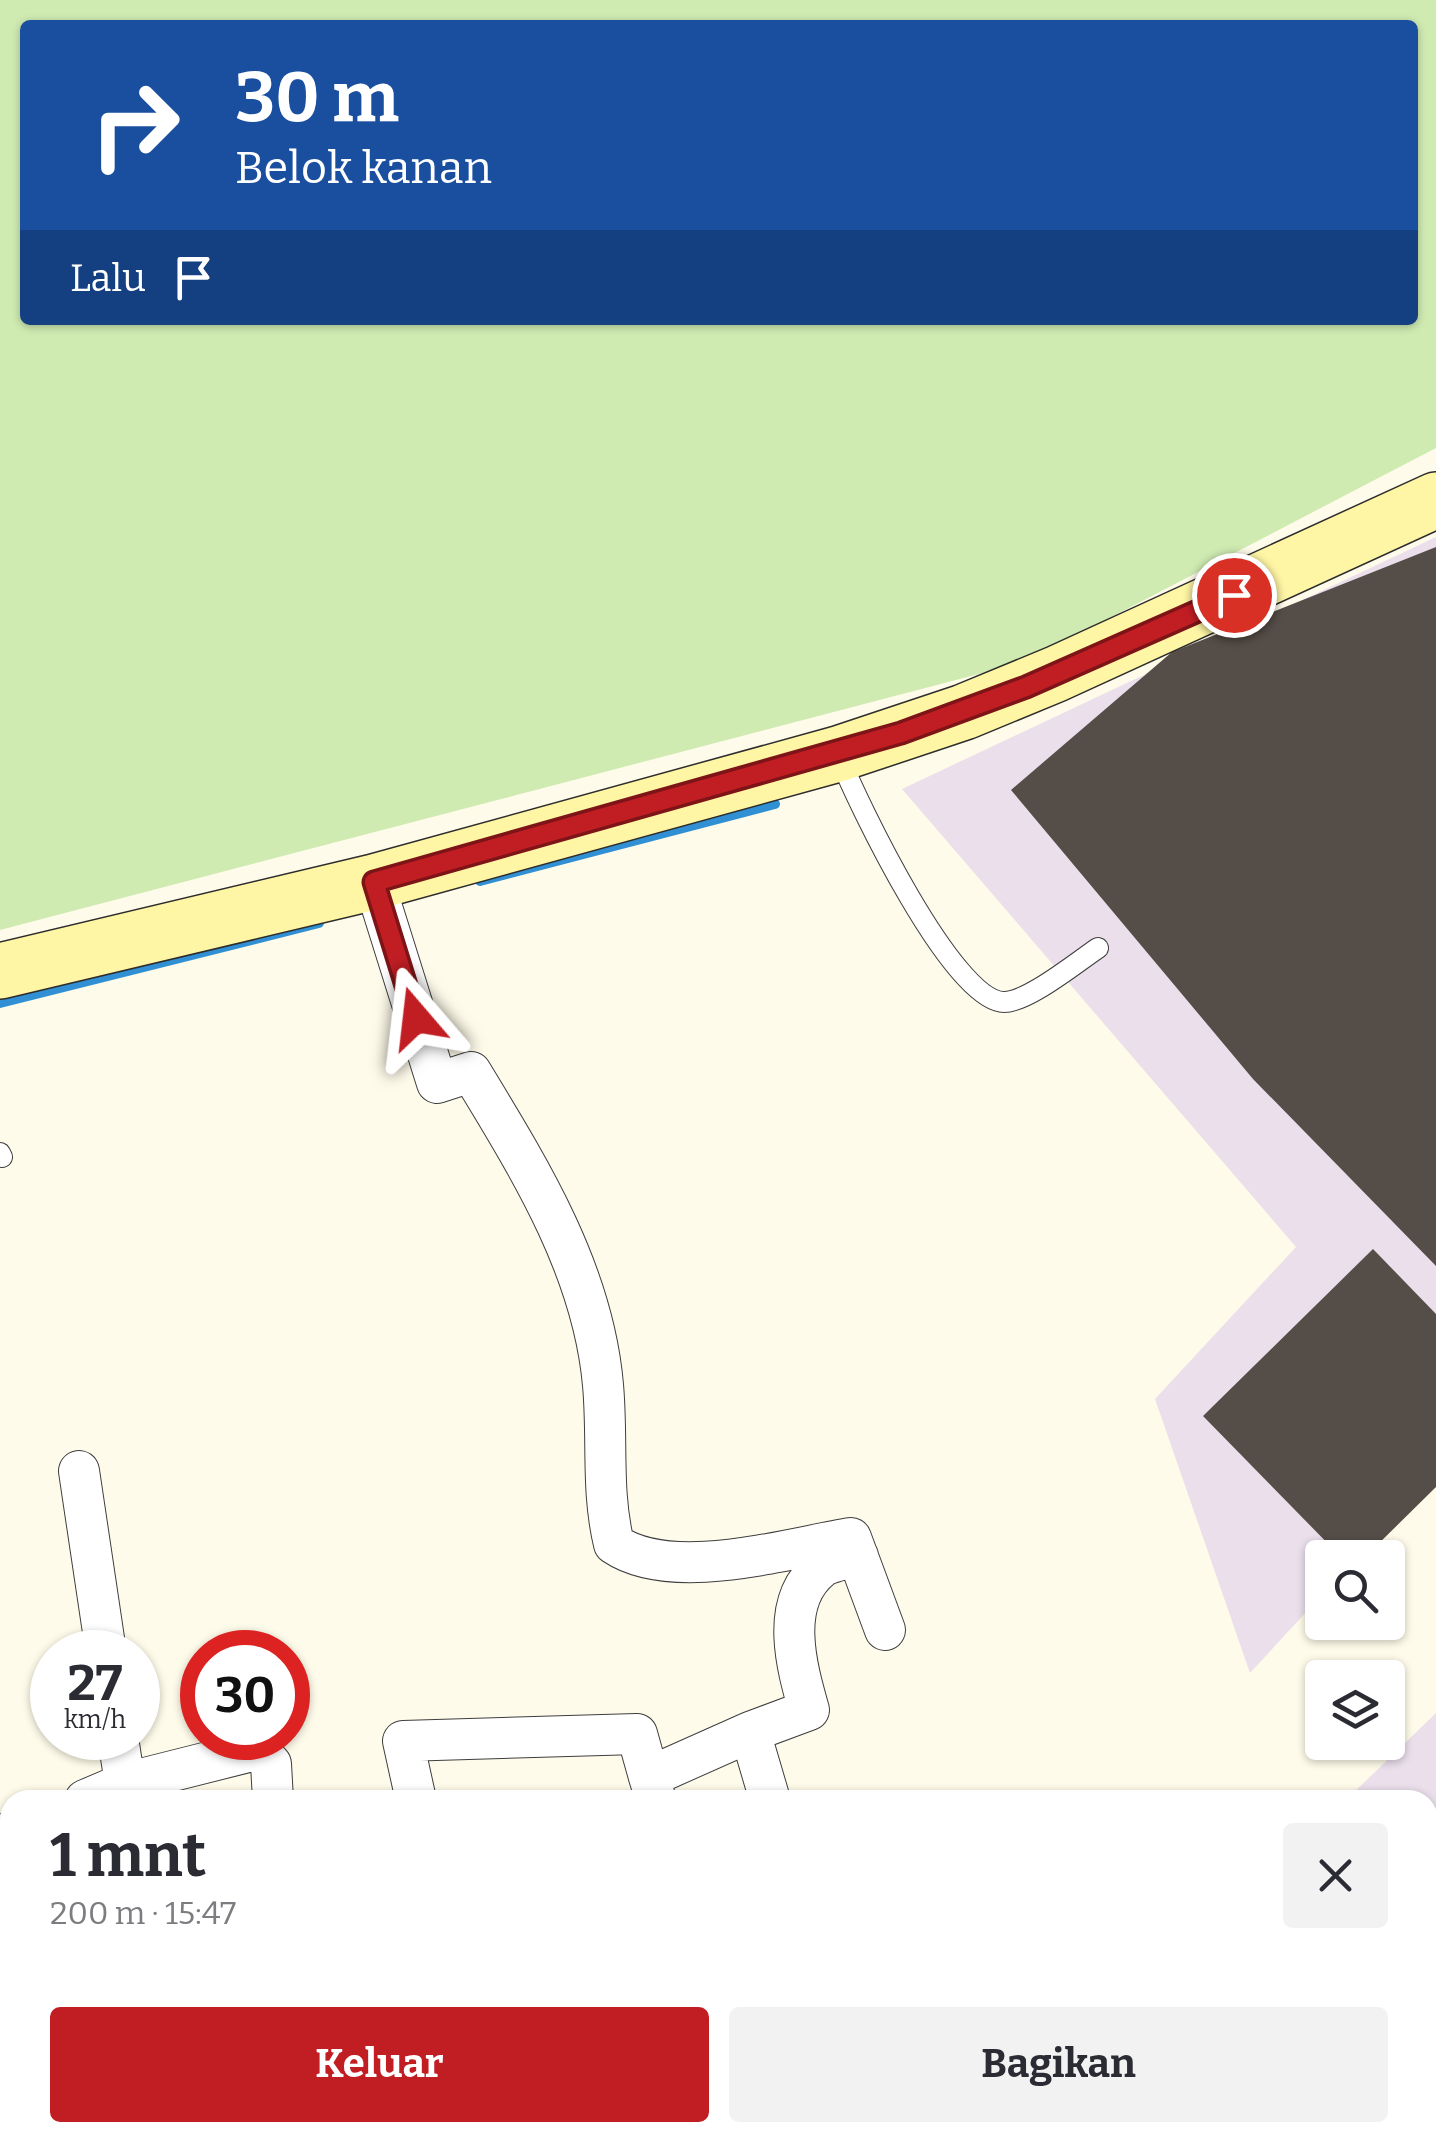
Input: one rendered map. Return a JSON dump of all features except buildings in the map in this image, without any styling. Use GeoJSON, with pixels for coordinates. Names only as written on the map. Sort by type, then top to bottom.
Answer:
{"type":"FeatureCollection","features":[{"type":"Feature","properties":{"kind":"street"},"geometry":{"type":"LineString","coordinates":[[0,971],[379,898],[838,754],[964,712],[1056,674],[1436,500]]}},
{"type":"Feature","properties":{"kind":"street"},"geometry":{"type":"LineString","coordinates":[[379,898],[437,1083],[471,1072],[521,1155],[577,1265],[604,1384],[604,1505],[614,1544],[637,1560],[706,1562],[851,1538],[885,1630]]}},
{"type":"Feature","properties":{"kind":"street"},"geometry":{"type":"LineString","coordinates":[[79,1471],[103,1630]]}},
{"type":"Feature","properties":{"kind":"street"},"geometry":{"type":"LineString","coordinates":[[414,1790],[404,1741],[637,1734],[652,1788],[750,1732],[809,1710],[793,1632],[800,1599],[821,1568],[858,1556]]}},
{"type":"Feature","properties":{"kind":"street"},"geometry":{"type":"LineString","coordinates":[[750,1732],[767,1790]]}},
{"type":"Feature","properties":{"kind":"street"},"geometry":{"type":"LineString","coordinates":[[109,1790],[260,1752],[272,1764],[273,1790]]}},
{"type":"Feature","properties":{"kind":"street"},"geometry":{"type":"LineString","coordinates":[[121,1760],[125,1783]]}},
{"type":"Feature","properties":{"kind":"lane"},"geometry":{"type":"LineString","coordinates":[[838,754],[858,804],[935,941],[991,1000],[1021,998],[1098,948]]}},
{"type":"Feature","properties":{"kind":"shaded area"},"geometry":{"type":"Polygon","coordinates":[[[1436,537],[1436,1475],[1374,1540],[1305,1540],[1305,1613],[1250,1673],[1155,1399],[1296,1247],[902,789],[1436,537]]]}},
{"type":"Feature","properties":{"kind":"shaded area"},"geometry":{"type":"Polygon","coordinates":[[[1436,1713],[1436,1790],[1356,1790],[1387,1760],[1405,1760],[1405,1743],[1436,1713]]]}},
{"type":"Feature","properties":{"kind":"green space"},"geometry":{"type":"Polygon","coordinates":[[[0,0],[1436,0],[1436,448],[1025,662],[0,930],[0,0]]]}},
{"type":"Feature","properties":{"kind":"waterway"},"geometry":{"type":"LineString","coordinates":[[480,881],[775,804]]}},
{"type":"Feature","properties":{"kind":"waterway"},"geometry":{"type":"LineString","coordinates":[[0,1003],[319,923]]}},
{"type":"Feature","properties":{"kind":"route"},"geometry":{"type":"LineString","coordinates":[[416,1018],[374,882],[838,754],[964,712],[1234,595]]}}]}
